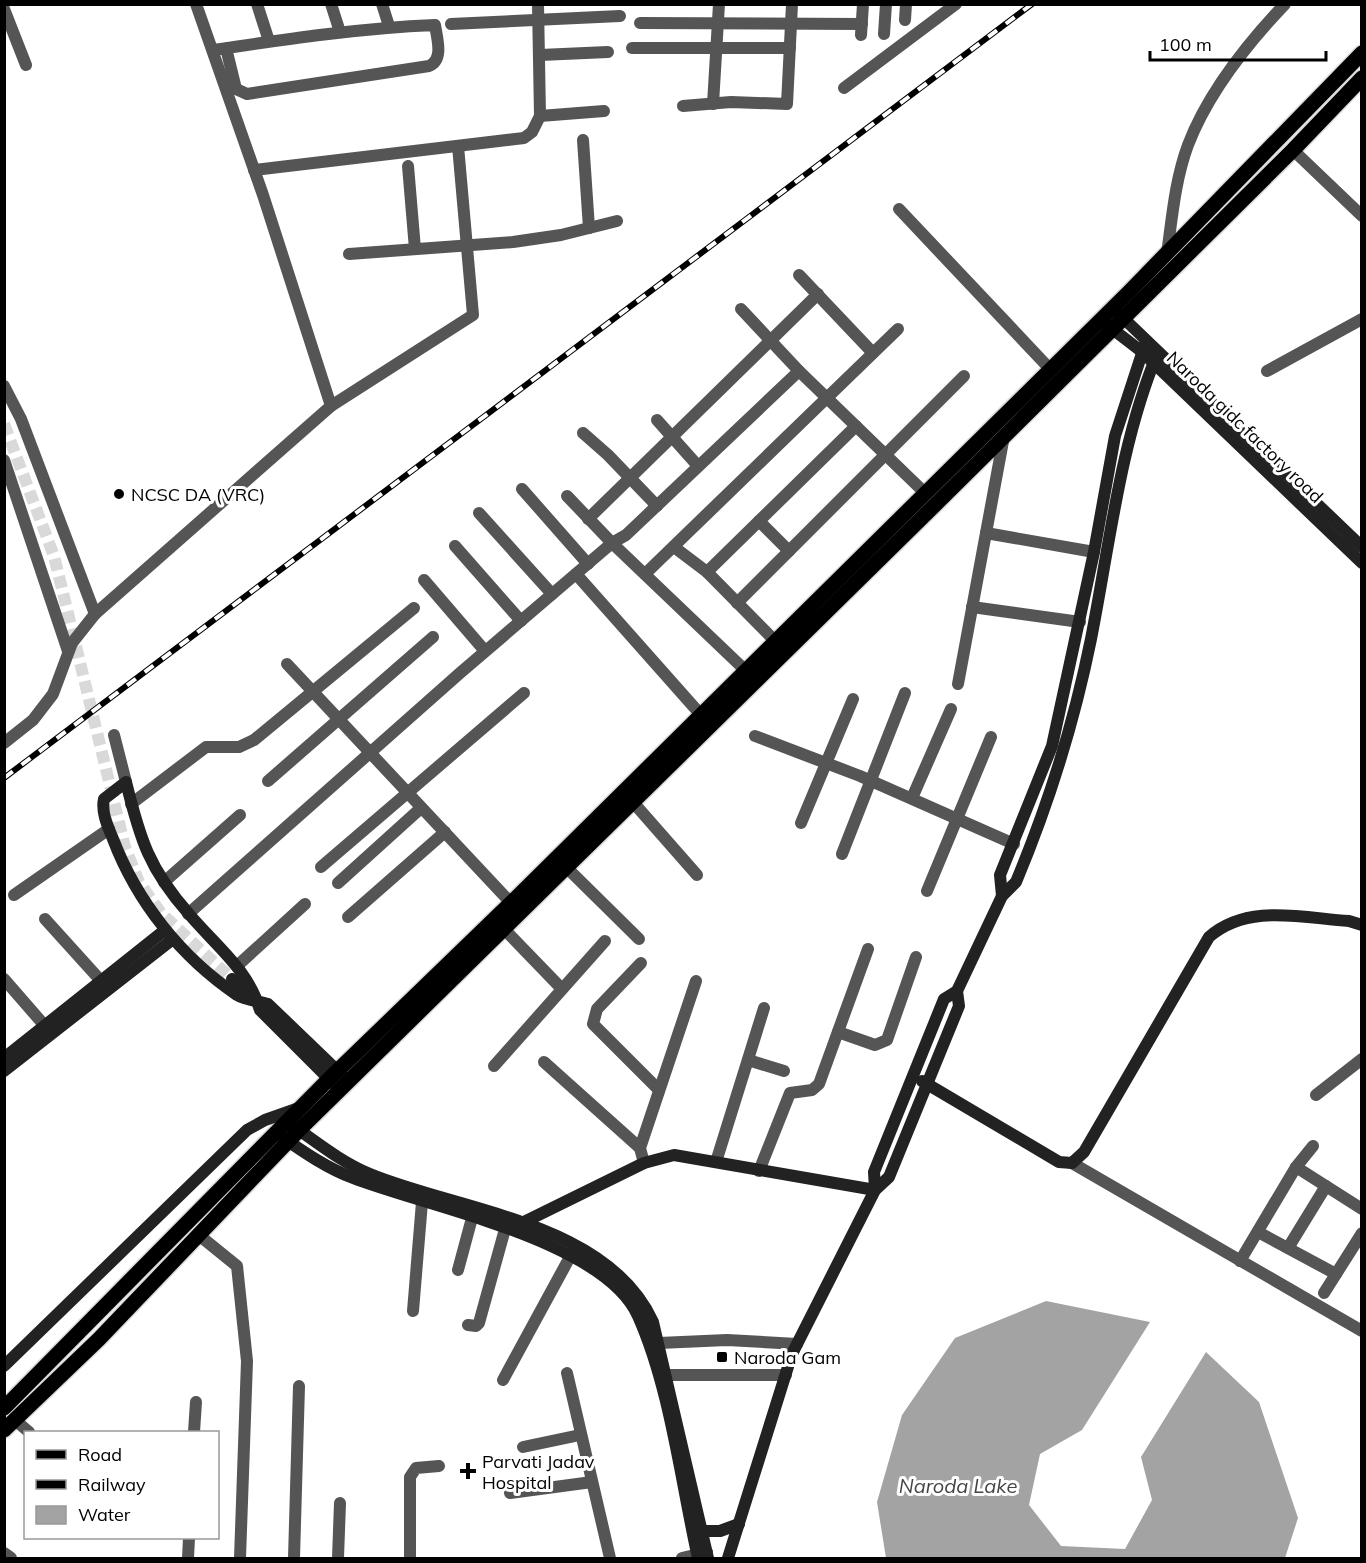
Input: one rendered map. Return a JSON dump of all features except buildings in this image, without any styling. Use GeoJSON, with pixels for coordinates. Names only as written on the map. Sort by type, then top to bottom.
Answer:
{"type":"FeatureCollection","features":[{"type":"Feature","properties":{"kind":"main road"},"geometry":{"type":"LineString","coordinates":[[6,1404],[299,1108],[339,1080],[503,928],[1004,436],[1167,254],[1362,53]]}},
{"type":"Feature","properties":{"kind":"main road"},"geometry":{"type":"LineString","coordinates":[[10,1425],[200,1236],[294,1136],[339,1080],[745,670],[776,642],[1050,369],[1112,318],[1293,150],[1362,78]]}},
{"type":"Feature","properties":{"kind":"street"},"geometry":{"type":"LineString","coordinates":[[196,4],[236,89],[247,94],[429,66],[436,62],[438,57],[435,25],[340,32],[219,49]]}},
{"type":"Feature","properties":{"kind":"street"},"geometry":{"type":"LineString","coordinates":[[257,4],[269,41]]}},
{"type":"Feature","properties":{"kind":"street"},"geometry":{"type":"LineString","coordinates":[[331,4],[340,32]]}},
{"type":"Feature","properties":{"kind":"street"},"geometry":{"type":"LineString","coordinates":[[382,4],[389,27]]}},
{"type":"Feature","properties":{"kind":"street"},"geometry":{"type":"LineString","coordinates":[[254,170],[524,138],[532,132],[540,116],[538,4]]}},
{"type":"Feature","properties":{"kind":"street"},"geometry":{"type":"LineString","coordinates":[[713,104],[719,4]]}},
{"type":"Feature","properties":{"kind":"street"},"geometry":{"type":"LineString","coordinates":[[683,106],[787,104],[792,4]]}},
{"type":"Feature","properties":{"kind":"street"},"geometry":{"type":"LineString","coordinates":[[640,23],[791,24],[862,30],[863,4]]}},
{"type":"Feature","properties":{"kind":"street"},"geometry":{"type":"LineString","coordinates":[[884,34],[886,4]]}},
{"type":"Feature","properties":{"kind":"street"},"geometry":{"type":"LineString","coordinates":[[905,20],[906,4]]}},
{"type":"Feature","properties":{"kind":"street"},"geometry":{"type":"LineString","coordinates":[[844,88],[956,4]]}},
{"type":"Feature","properties":{"kind":"street"},"geometry":{"type":"LineString","coordinates":[[1167,254],[1175,189],[1188,145],[1216,89],[1285,4]]}},
{"type":"Feature","properties":{"kind":"street"},"geometry":{"type":"LineString","coordinates":[[4,9],[26,64]]}},
{"type":"Feature","properties":{"kind":"street"},"geometry":{"type":"LineString","coordinates":[[451,24],[538,18],[620,16]]}},
{"type":"Feature","properties":{"kind":"street"},"geometry":{"type":"LineString","coordinates":[[632,48],[717,46],[790,48]]}},
{"type":"Feature","properties":{"kind":"street"},"geometry":{"type":"LineString","coordinates":[[219,49],[254,170],[331,406]]}},
{"type":"Feature","properties":{"kind":"street"},"geometry":{"type":"LineString","coordinates":[[540,55],[608,52]]}},
{"type":"Feature","properties":{"kind":"street"},"geometry":{"type":"LineString","coordinates":[[540,116],[604,111]]}},
{"type":"Feature","properties":{"kind":"street"},"geometry":{"type":"LineString","coordinates":[[583,140],[589,228]]}},
{"type":"Feature","properties":{"kind":"street"},"geometry":{"type":"LineString","coordinates":[[4,742],[33,720],[53,694],[68,651],[80,630],[95,614],[331,406],[473,315],[458,146]]}},
{"type":"Feature","properties":{"kind":"street"},"geometry":{"type":"LineString","coordinates":[[1293,150],[1362,216]]}},
{"type":"Feature","properties":{"kind":"street"},"geometry":{"type":"LineString","coordinates":[[408,166],[415,249]]}},
{"type":"Feature","properties":{"kind":"street"},"geometry":{"type":"LineString","coordinates":[[898,209],[1050,369]]}},
{"type":"Feature","properties":{"kind":"street"},"geometry":{"type":"LineString","coordinates":[[349,254],[513,242],[617,221]]}},
{"type":"Feature","properties":{"kind":"street"},"geometry":{"type":"LineString","coordinates":[[799,275],[873,353]]}},
{"type":"Feature","properties":{"kind":"street"},"geometry":{"type":"LineString","coordinates":[[588,519],[818,294]]}},
{"type":"Feature","properties":{"kind":"street"},"geometry":{"type":"LineString","coordinates":[[741,309],[799,371],[924,492]]}},
{"type":"Feature","properties":{"kind":"street","name":"Naroda gidc factory road"},"geometry":{"type":"LineString","coordinates":[[1112,318],[1144,346],[1362,563]]}},
{"type":"Feature","properties":{"kind":"street"},"geometry":{"type":"LineString","coordinates":[[1267,371],[1362,319]]}},
{"type":"Feature","properties":{"kind":"street"},"geometry":{"type":"LineString","coordinates":[[645,574],[897,329]]}},
{"type":"Feature","properties":{"kind":"street"},"geometry":{"type":"LineString","coordinates":[[1002,896],[1000,875],[1052,746],[1080,622],[1115,436],[1144,346]]}},
{"type":"Feature","properties":{"kind":"street"},"geometry":{"type":"LineString","coordinates":[[728,1558],[797,1344],[875,1190],[890,1177],[959,1006],[957,991],[1002,896],[1016,882],[1064,754],[1090,641],[1128,441],[1155,357]]}},
{"type":"Feature","properties":{"kind":"street","name":"Naroda gidc factory road"},"geometry":{"type":"LineString","coordinates":[[1155,357],[1362,547]]}},
{"type":"Feature","properties":{"kind":"street"},"geometry":{"type":"LineString","coordinates":[[188,914],[485,651],[612,543],[626,535],[799,371]]}},
{"type":"Feature","properties":{"kind":"street"},"geometry":{"type":"LineString","coordinates":[[737,603],[964,376]]}},
{"type":"Feature","properties":{"kind":"street"},"geometry":{"type":"LineString","coordinates":[[4,386],[25,429],[95,614]]}},
{"type":"Feature","properties":{"kind":"street"},"geometry":{"type":"LineString","coordinates":[[657,420],[698,466]]}},
{"type":"Feature","properties":{"kind":"street"},"geometry":{"type":"LineString","coordinates":[[706,572],[856,426]]}},
{"type":"Feature","properties":{"kind":"street"},"geometry":{"type":"LineString","coordinates":[[583,434],[632,478],[657,506]]}},
{"type":"Feature","properties":{"kind":"street"},"geometry":{"type":"LineString","coordinates":[[958,684],[1004,436]]}},
{"type":"Feature","properties":{"kind":"street"},"geometry":{"type":"LineString","coordinates":[[4,460],[68,651]]}},
{"type":"Feature","properties":{"kind":"street"},"geometry":{"type":"LineString","coordinates":[[522,489],[588,564]]}},
{"type":"Feature","properties":{"kind":"street"},"geometry":{"type":"LineString","coordinates":[[567,496],[612,543],[745,670]]}},
{"type":"Feature","properties":{"kind":"street"},"geometry":{"type":"LineString","coordinates":[[479,513],[552,594]]}},
{"type":"Feature","properties":{"kind":"street"},"geometry":{"type":"LineString","coordinates":[[759,521],[789,550]]}},
{"type":"Feature","properties":{"kind":"street"},"geometry":{"type":"LineString","coordinates":[[986,533],[1094,552]]}},
{"type":"Feature","properties":{"kind":"street"},"geometry":{"type":"LineString","coordinates":[[455,546],[521,621]]}},
{"type":"Feature","properties":{"kind":"street"},"geometry":{"type":"LineString","coordinates":[[674,547],[706,572],[776,642]]}},
{"type":"Feature","properties":{"kind":"street"},"geometry":{"type":"LineString","coordinates":[[576,574],[701,715]]}},
{"type":"Feature","properties":{"kind":"street"},"geometry":{"type":"LineString","coordinates":[[424,580],[485,651]]}},
{"type":"Feature","properties":{"kind":"street"},"geometry":{"type":"LineString","coordinates":[[972,607],[1080,622]]}},
{"type":"Feature","properties":{"kind":"street"},"geometry":{"type":"LineString","coordinates":[[131,804],[206,747],[248,744],[414,608]]}},
{"type":"Feature","properties":{"kind":"street"},"geometry":{"type":"LineString","coordinates":[[268,781],[433,637]]}},
{"type":"Feature","properties":{"kind":"street"},"geometry":{"type":"LineString","coordinates":[[287,664],[512,903]]}},
{"type":"Feature","properties":{"kind":"street"},"geometry":{"type":"LineString","coordinates":[[321,867],[524,693]]}},
{"type":"Feature","properties":{"kind":"street"},"geometry":{"type":"LineString","coordinates":[[842,854],[905,693]]}},
{"type":"Feature","properties":{"kind":"street"},"geometry":{"type":"LineString","coordinates":[[801,823],[853,699]]}},
{"type":"Feature","properties":{"kind":"street"},"geometry":{"type":"LineString","coordinates":[[912,798],[951,709]]}},
{"type":"Feature","properties":{"kind":"street"},"geometry":{"type":"LineString","coordinates":[[114,735],[143,847],[164,882],[188,914],[250,982],[260,1010],[339,1080]]}},
{"type":"Feature","properties":{"kind":"street"},"geometry":{"type":"LineString","coordinates":[[755,735],[912,798],[1014,844]]}},
{"type":"Feature","properties":{"kind":"street"},"geometry":{"type":"LineString","coordinates":[[927,891],[991,737]]}},
{"type":"Feature","properties":{"kind":"street"},"geometry":{"type":"LineString","coordinates":[[126,782],[104,799],[104,811],[127,873],[169,934],[239,997],[257,1000]]}},
{"type":"Feature","properties":{"kind":"street"},"geometry":{"type":"LineString","coordinates":[[632,801],[698,875]]}},
{"type":"Feature","properties":{"kind":"street"},"geometry":{"type":"LineString","coordinates":[[338,883],[421,808]]}},
{"type":"Feature","properties":{"kind":"street"},"geometry":{"type":"LineString","coordinates":[[164,882],[240,815]]}},
{"type":"Feature","properties":{"kind":"street"},"geometry":{"type":"LineString","coordinates":[[14,895],[109,829]]}},
{"type":"Feature","properties":{"kind":"street"},"geometry":{"type":"LineString","coordinates":[[348,917],[445,832]]}},
{"type":"Feature","properties":{"kind":"street"},"geometry":{"type":"LineString","coordinates":[[565,866],[639,939]]}},
{"type":"Feature","properties":{"kind":"street"},"geometry":{"type":"LineString","coordinates":[[237,966],[305,904]]}},
{"type":"Feature","properties":{"kind":"street"},"geometry":{"type":"LineString","coordinates":[[1072,1162],[1084,1152],[1209,937],[1221,927],[1247,916],[1268,915],[1349,921],[1362,925]]}},
{"type":"Feature","properties":{"kind":"street"},"geometry":{"type":"LineString","coordinates":[[45,919],[102,982]]}},
{"type":"Feature","properties":{"kind":"street"},"geometry":{"type":"LineString","coordinates":[[503,928],[562,989]]}},
{"type":"Feature","properties":{"kind":"street"},"geometry":{"type":"LineString","coordinates":[[4,1058],[102,982],[169,934]]}},
{"type":"Feature","properties":{"kind":"street"},"geometry":{"type":"LineString","coordinates":[[4,1071],[169,934]]}},
{"type":"Feature","properties":{"kind":"street"},"geometry":{"type":"LineString","coordinates":[[494,1066],[605,940]]}},
{"type":"Feature","properties":{"kind":"street"},"geometry":{"type":"LineString","coordinates":[[759,1171],[787,1097],[794,1092],[817,1087],[868,949]]}},
{"type":"Feature","properties":{"kind":"street"},"geometry":{"type":"LineString","coordinates":[[838,1032],[875,1045],[886,1040],[916,957]]}},
{"type":"Feature","properties":{"kind":"street"},"geometry":{"type":"LineString","coordinates":[[641,963],[597,1009],[593,1024],[659,1090]]}},
{"type":"Feature","properties":{"kind":"street"},"geometry":{"type":"LineString","coordinates":[[4,979],[45,1026]]}},
{"type":"Feature","properties":{"kind":"street"},"geometry":{"type":"LineString","coordinates":[[232,979],[257,1000]]}},
{"type":"Feature","properties":{"kind":"street"},"geometry":{"type":"LineString","coordinates":[[644,1163],[640,1148],[696,981]]}},
{"type":"Feature","properties":{"kind":"street"},"geometry":{"type":"LineString","coordinates":[[875,1190],[874,1172],[944,999],[957,991]]}},
{"type":"Feature","properties":{"kind":"street"},"geometry":{"type":"LineString","coordinates":[[716,1162],[765,1008]]}},
{"type":"Feature","properties":{"kind":"street"},"geometry":{"type":"LineString","coordinates":[[1316,1095],[1362,1059]]}},
{"type":"Feature","properties":{"kind":"street"},"geometry":{"type":"LineString","coordinates":[[748,1060],[784,1071]]}},
{"type":"Feature","properties":{"kind":"street"},"geometry":{"type":"LineString","coordinates":[[544,1062],[640,1148]]}},
{"type":"Feature","properties":{"kind":"street"},"geometry":{"type":"LineString","coordinates":[[913,1075],[1059,1162],[1072,1162],[1362,1331]]}},
{"type":"Feature","properties":{"kind":"street"},"geometry":{"type":"LineString","coordinates":[[4,1366],[247,1130],[265,1120],[299,1108]]}},
{"type":"Feature","properties":{"kind":"street"},"geometry":{"type":"LineString","coordinates":[[281,1127],[294,1136],[370,1174],[514,1228],[572,1255],[614,1284],[638,1315],[663,1395],[702,1556]]}},
{"type":"Feature","properties":{"kind":"street"},"geometry":{"type":"LineString","coordinates":[[294,1136],[316,1160],[351,1177],[472,1218],[580,1248],[613,1269],[632,1286],[645,1304],[668,1375],[702,1531],[702,1556]]}},
{"type":"Feature","properties":{"kind":"street"},"geometry":{"type":"LineString","coordinates":[[1240,1261],[1296,1167],[1313,1146]]}},
{"type":"Feature","properties":{"kind":"street"},"geometry":{"type":"LineString","coordinates":[[468,1325],[476,1326],[479,1323],[514,1228],[644,1163],[674,1155],[875,1190]]}},
{"type":"Feature","properties":{"kind":"street"},"geometry":{"type":"LineString","coordinates":[[1296,1167],[1362,1209]]}},
{"type":"Feature","properties":{"kind":"street"},"geometry":{"type":"LineString","coordinates":[[1288,1248],[1326,1186]]}},
{"type":"Feature","properties":{"kind":"street"},"geometry":{"type":"LineString","coordinates":[[413,1311],[422,1202]]}},
{"type":"Feature","properties":{"kind":"street"},"geometry":{"type":"LineString","coordinates":[[458,1270],[472,1218]]}},
{"type":"Feature","properties":{"kind":"street"},"geometry":{"type":"LineString","coordinates":[[1258,1232],[1336,1274]]}},
{"type":"Feature","properties":{"kind":"street"},"geometry":{"type":"LineString","coordinates":[[1324,1293],[1362,1233]]}},
{"type":"Feature","properties":{"kind":"street"},"geometry":{"type":"LineString","coordinates":[[200,1236],[237,1266],[247,1361],[240,1558]]}},
{"type":"Feature","properties":{"kind":"street"},"geometry":{"type":"LineString","coordinates":[[504,1380],[572,1255]]}},
{"type":"Feature","properties":{"kind":"street"},"geometry":{"type":"LineString","coordinates":[[659,1343],[727,1340],[797,1344]]}},
{"type":"Feature","properties":{"kind":"street"},"geometry":{"type":"LineString","coordinates":[[567,1373],[610,1558]]}},
{"type":"Feature","properties":{"kind":"street"},"geometry":{"type":"LineString","coordinates":[[668,1375],[786,1375]]}},
{"type":"Feature","properties":{"kind":"street"},"geometry":{"type":"LineString","coordinates":[[294,1558],[299,1386]]}},
{"type":"Feature","properties":{"kind":"street"},"geometry":{"type":"LineString","coordinates":[[194,1431],[196,1402]]}},
{"type":"Feature","properties":{"kind":"street"},"geometry":{"type":"LineString","coordinates":[[10,1425],[26,1431]]}},
{"type":"Feature","properties":{"kind":"street"},"geometry":{"type":"LineString","coordinates":[[523,1447],[580,1435]]}},
{"type":"Feature","properties":{"kind":"street"},"geometry":{"type":"LineString","coordinates":[[410,1558],[410,1477],[416,1468],[439,1466]]}},
{"type":"Feature","properties":{"kind":"street"},"geometry":{"type":"LineString","coordinates":[[510,1493],[592,1482]]}},
{"type":"Feature","properties":{"kind":"street"},"geometry":{"type":"LineString","coordinates":[[338,1558],[340,1503]]}},
{"type":"Feature","properties":{"kind":"street"},"geometry":{"type":"LineString","coordinates":[[702,1531],[720,1531],[739,1524]]}},
{"type":"Feature","properties":{"kind":"street"},"geometry":{"type":"LineString","coordinates":[[188,1558],[189,1539]]}},
{"type":"Feature","properties":{"kind":"street"},"geometry":{"type":"LineString","coordinates":[[4,1553],[11,1558]]}},
{"type":"Feature","properties":{"kind":"street"},"geometry":{"type":"LineString","coordinates":[[682,1558],[702,1556]]}},
{"type":"Feature","properties":{"kind":"water","name":"Naroda Lake"},"geometry":{"type":"Polygon","coordinates":[[[1046,1301],[1150,1322],[1082,1430],[1040,1454],[1029,1505],[1061,1546],[1125,1549],[1152,1500],[1141,1457],[1206,1352],[1259,1402],[1298,1518],[1285,1558],[886,1558],[877,1502],[902,1415],[955,1338],[1046,1301]]]}},
{"type":"Feature","properties":{"kind":"tunnel"},"geometry":{"type":"LineString","coordinates":[[4,424],[54,556],[125,847],[139,882],[161,913],[232,979]]}},
{"type":"Feature","properties":{"kind":"railway"},"geometry":{"type":"LineString","coordinates":[[4,778],[1032,4]]}},
{"type":"Feature","properties":{"kind":"place","name":"NCSC DA (VRC)"},"geometry":{"type":"Point","coordinates":[119,494]}},
{"type":"Feature","properties":{"kind":"place","name":"Naroda Gam"},"geometry":{"type":"Point","coordinates":[722,1357]}},
{"type":"Feature","properties":{"kind":"place","name":"Parvati Jadav Hospital"},"geometry":{"type":"Point","coordinates":[468,1471]}}]}
